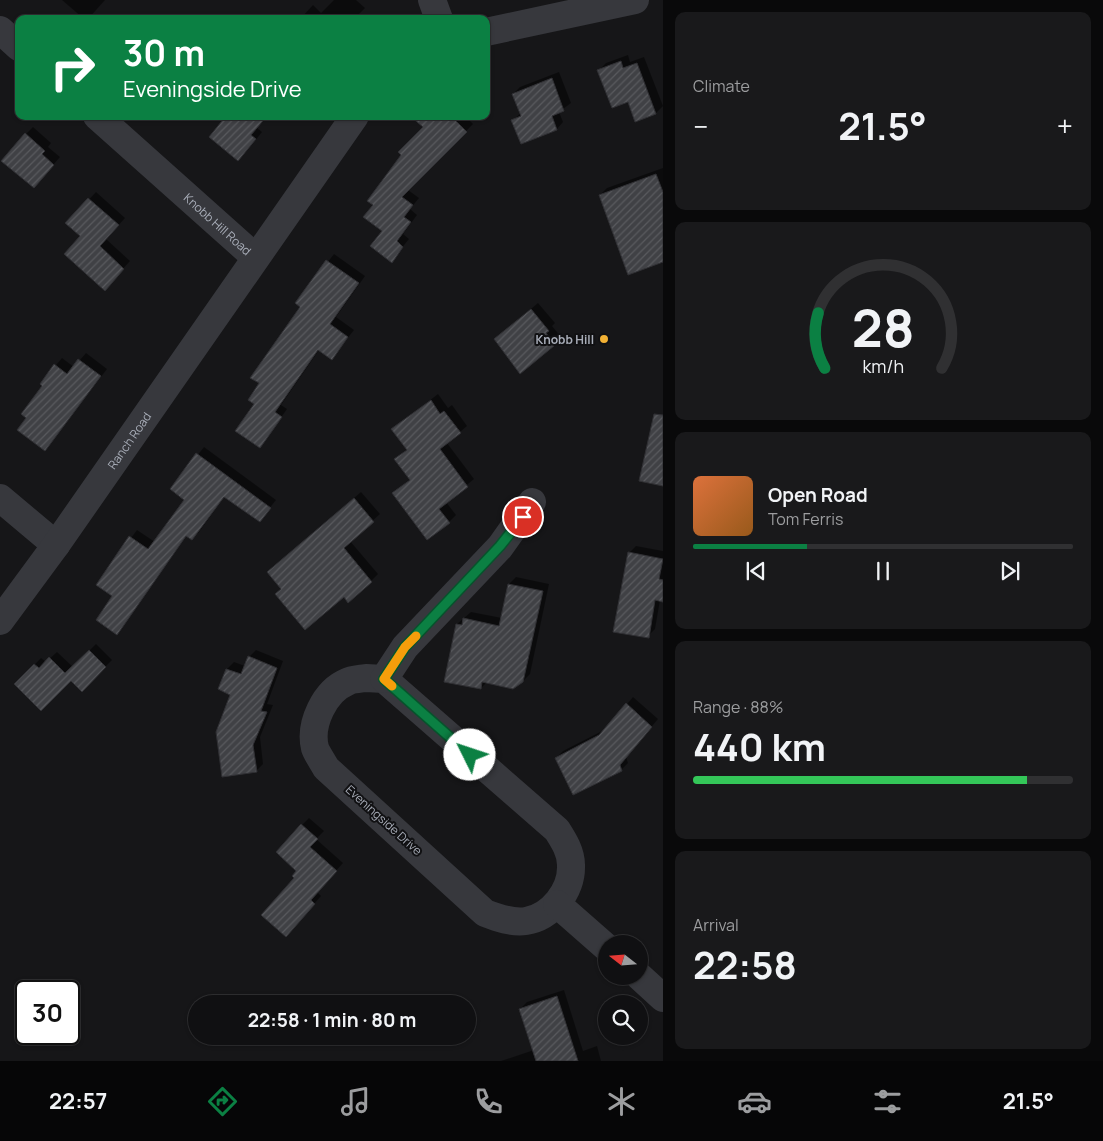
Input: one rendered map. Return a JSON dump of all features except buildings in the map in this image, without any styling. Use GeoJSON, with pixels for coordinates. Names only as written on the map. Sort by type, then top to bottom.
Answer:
{"type":"FeatureCollection","features":[{"type":"Feature","properties":{"kind":"street"},"geometry":{"type":"LineString","coordinates":[[432,0],[438,15]]}},
{"type":"Feature","properties":{"kind":"street"},"geometry":{"type":"LineString","coordinates":[[490,31],[636,0]]}},
{"type":"Feature","properties":{"kind":"street"},"geometry":{"type":"LineString","coordinates":[[0,30],[15,43]]}},
{"type":"Feature","properties":{"kind":"street","name":"Knobb Hill Road"},"geometry":{"type":"LineString","coordinates":[[101,120],[255,257],[351,120]]}},
{"type":"Feature","properties":{"kind":"street","name":"Ranch Road"},"geometry":{"type":"LineString","coordinates":[[0,620],[56,545],[255,257]]}},
{"type":"Feature","properties":{"kind":"street"},"geometry":{"type":"LineString","coordinates":[[0,498],[56,545]]}},
{"type":"Feature","properties":{"kind":"street"},"geometry":{"type":"LineString","coordinates":[[532,502],[500,546],[405,647],[384,679],[557,830],[567,847],[571,866],[567,886],[557,904],[598,940]]}},
{"type":"Feature","properties":{"kind":"street","name":"Eveningside Drive"},"geometry":{"type":"LineString","coordinates":[[384,679],[366,678],[347,681],[332,692],[321,709],[315,725],[315,747],[326,768],[485,913],[504,920],[526,921],[543,915],[557,904]]}},
{"type":"Feature","properties":{"kind":"street"},"geometry":{"type":"LineString","coordinates":[[648,984],[663,998]]}},
{"type":"Feature","properties":{"kind":"slow traffic"},"geometry":{"type":"LineString","coordinates":[[392,686],[384,679],[405,647],[416,636]]}},
{"type":"Feature","properties":{"kind":"place","name":"Knobb Hill"},"geometry":{"type":"Point","coordinates":[604,339]}},
{"type":"Feature","properties":{"kind":"route"},"geometry":{"type":"LineString","coordinates":[[470,755],[384,679],[405,647],[500,546],[523,517]]}}]}
